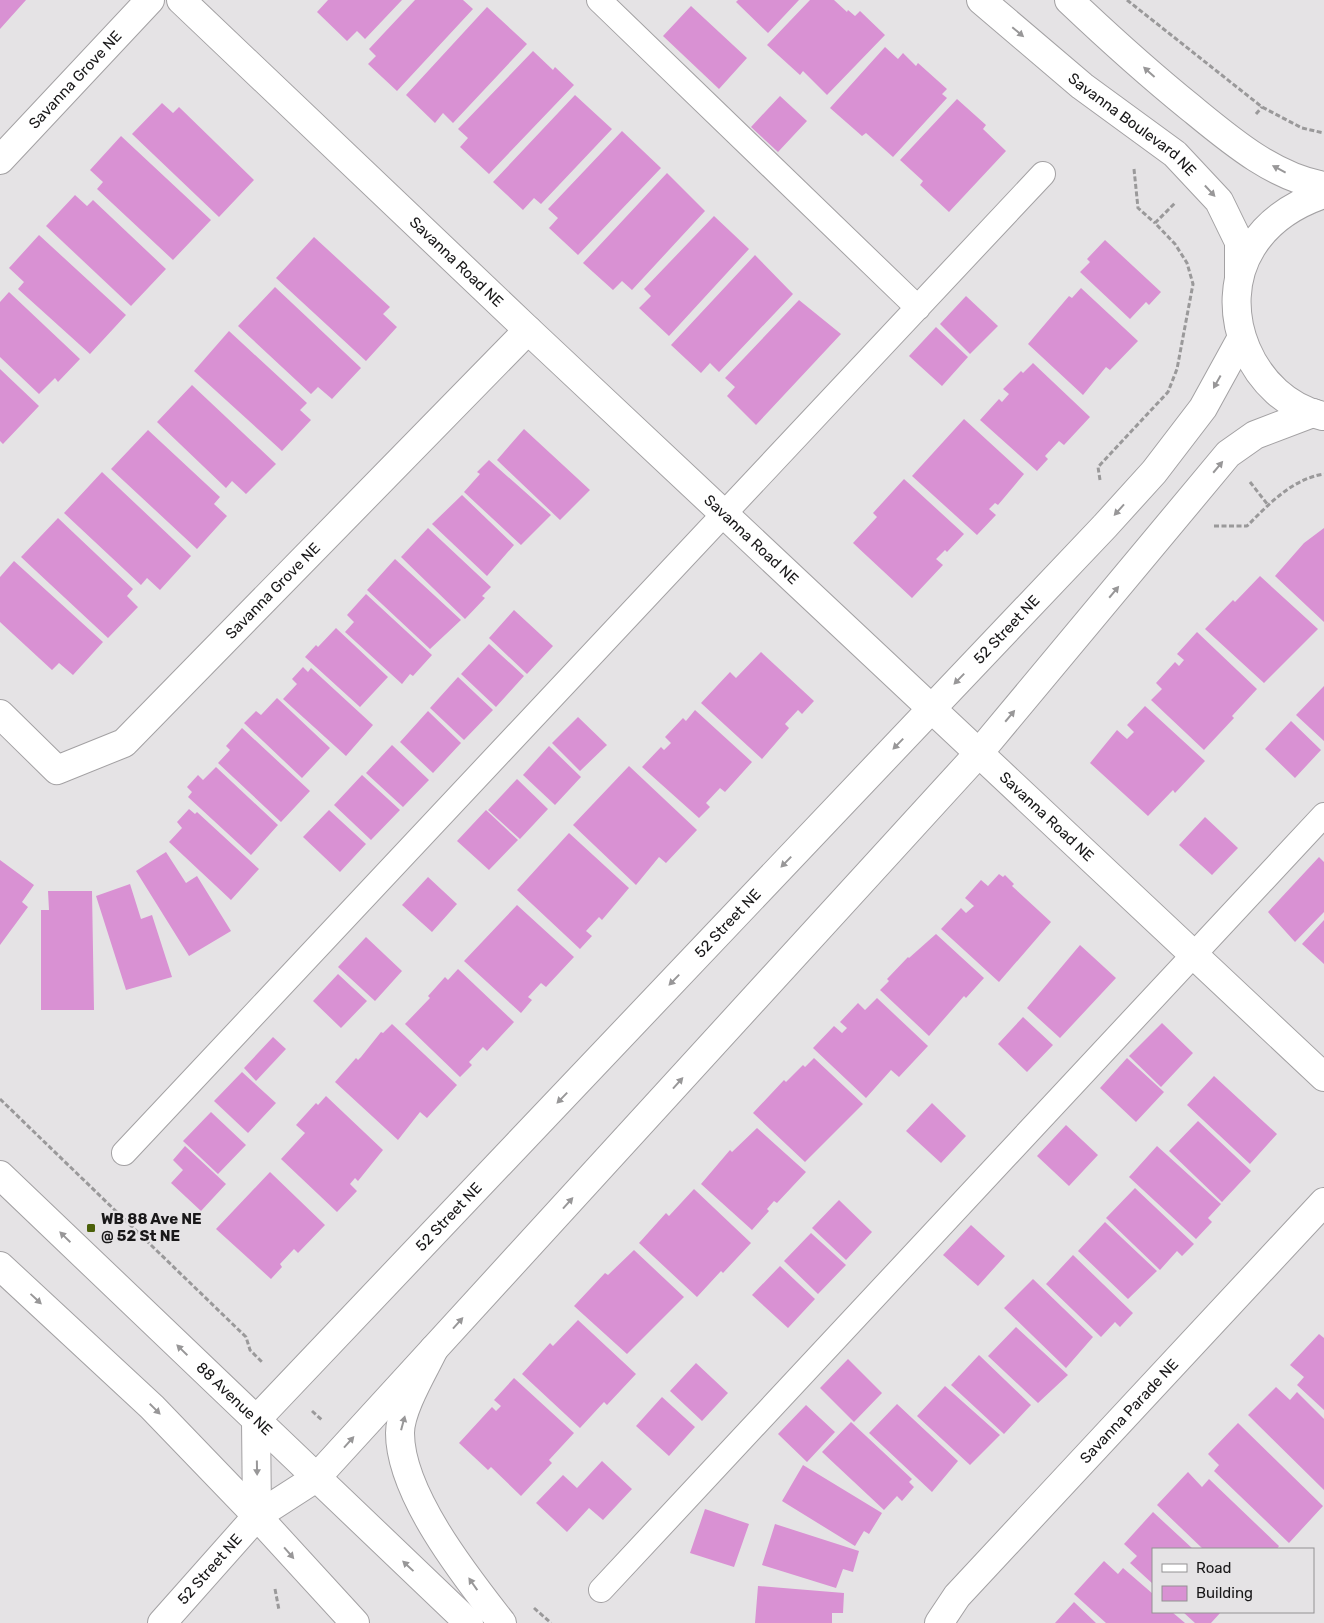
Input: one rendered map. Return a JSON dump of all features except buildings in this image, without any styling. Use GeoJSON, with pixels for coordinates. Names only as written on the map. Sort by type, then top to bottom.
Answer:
{"type":"FeatureCollection","features":[{"type":"Feature","properties":{"kind":"street","name":"Savanna Grove NE"},"geometry":{"type":"LineString","coordinates":[[0,160],[150,0]]}},
{"type":"Feature","properties":{"kind":"street","name":"Savanna Road NE"},"geometry":{"type":"LineString","coordinates":[[181,0],[528,330],[1324,1077]]}},
{"type":"Feature","properties":{"kind":"street","name":"Savanna Boulevard NE"},"geometry":{"type":"LineString","coordinates":[[981,0],[1082,86],[1181,160],[1219,201],[1239,242],[1239,276]]}},
{"type":"Feature","properties":{"kind":"street"},"geometry":{"type":"LineString","coordinates":[[1069,0],[1168,89],[1243,150],[1304,183],[1324,186]]}},
{"type":"Feature","properties":{"kind":"street"},"geometry":{"type":"LineString","coordinates":[[1319,415],[1289,402],[1269,385],[1252,364],[1242,339],[1236,308],[1239,276],[1251,248],[1270,224],[1294,205],[1324,194]]}},
{"type":"Feature","properties":{"kind":"street","name":"Savanna Grove NE"},"geometry":{"type":"LineString","coordinates":[[0,714],[57,770],[124,744],[528,330]]}},
{"type":"Feature","properties":{"kind":"street","name":"52 Street NE"},"geometry":{"type":"LineString","coordinates":[[256,1420],[1154,472],[1203,408],[1242,339]]}},
{"type":"Feature","properties":{"kind":"street","name":"52 Street NE"},"geometry":{"type":"LineString","coordinates":[[162,1623],[258,1516],[316,1478],[978,754],[1228,454],[1255,436],[1319,415]]}},
{"type":"Feature","properties":{"kind":"street","name":"88 Avenue NE"},"geometry":{"type":"LineString","coordinates":[[0,1175],[469,1623]]}},
{"type":"Feature","properties":{"kind":"street","name":"Savanna Parade NE"},"geometry":{"type":"LineString","coordinates":[[939,1623],[957,1596],[1324,1202]]}},
{"type":"Feature","properties":{"kind":"street"},"geometry":{"type":"LineString","coordinates":[[0,1266],[152,1407],[258,1516],[355,1623]]}},
{"type":"Feature","properties":{"kind":"street"},"geometry":{"type":"LineString","coordinates":[[434,1349],[409,1400],[400,1433],[407,1470],[436,1531],[502,1623]]}},
{"type":"Feature","properties":{"kind":"street"},"geometry":{"type":"LineString","coordinates":[[256,1420],[258,1516]]}},
{"type":"Feature","properties":{"kind":"lane"},"geometry":{"type":"LineString","coordinates":[[599,0],[918,308]]}},
{"type":"Feature","properties":{"kind":"lane"},"geometry":{"type":"LineString","coordinates":[[124,1153],[1043,174]]}},
{"type":"Feature","properties":{"kind":"lane"},"geometry":{"type":"LineString","coordinates":[[601,1590],[1324,815]]}},
{"type":"Feature","properties":{"kind":"path"},"geometry":{"type":"LineString","coordinates":[[1127,0],[1244,95],[1294,125],[1324,133]]}},
{"type":"Feature","properties":{"kind":"path"},"geometry":{"type":"LineString","coordinates":[[1155,223],[1177,200]]}},
{"type":"Feature","properties":{"kind":"path"},"geometry":{"type":"LineString","coordinates":[[1098,467],[1168,392],[1177,369],[1193,284],[1187,263],[1175,244],[1138,208]]}},
{"type":"Feature","properties":{"kind":"path"},"geometry":{"type":"LineString","coordinates":[[1246,526],[1268,505],[1298,483],[1324,474]]}},
{"type":"Feature","properties":{"kind":"path"},"geometry":{"type":"LineString","coordinates":[[1246,477],[1268,505]]}},
{"type":"Feature","properties":{"kind":"path"},"geometry":{"type":"LineString","coordinates":[[0,1099],[246,1336],[250,1350]]}},
{"type":"Feature","properties":{"kind":"path"},"geometry":{"type":"LineString","coordinates":[[275,1588],[279,1610]]}},
{"type":"Feature","properties":{"kind":"place","name":"WB 88 Ave NE @ 52 St NE"},"geometry":{"type":"Point","coordinates":[91,1228]}}]}
